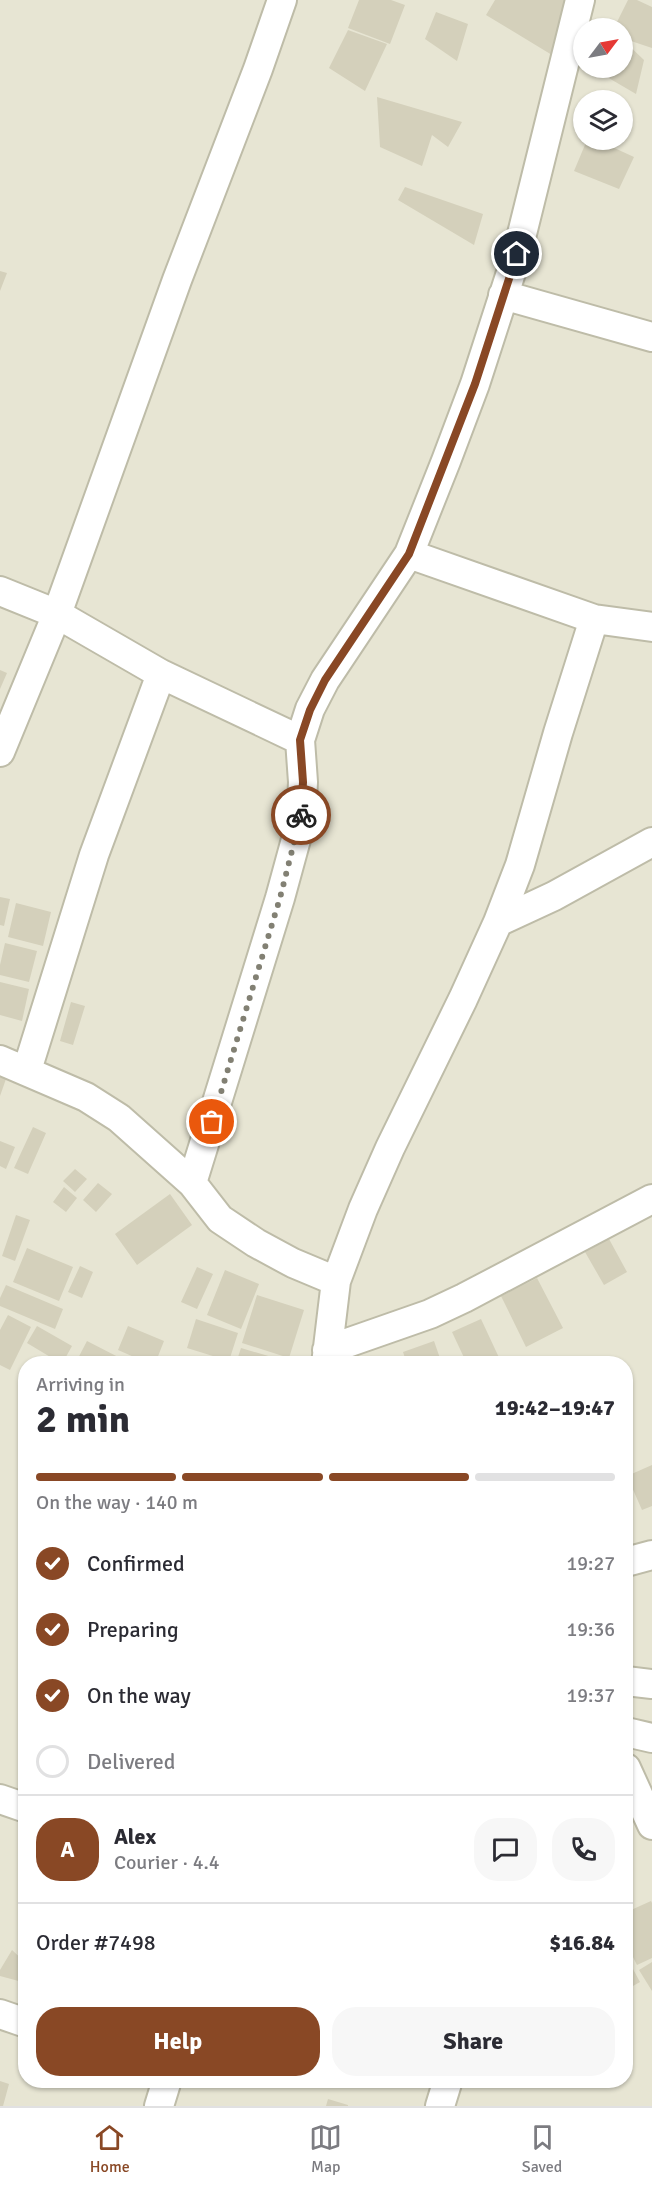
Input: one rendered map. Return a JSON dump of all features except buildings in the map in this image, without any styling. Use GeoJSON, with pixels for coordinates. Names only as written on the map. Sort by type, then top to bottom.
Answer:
{"type":"FeatureCollection","features":[{"type":"Feature","properties":{"kind":"street"},"geometry":{"type":"LineString","coordinates":[[0,752],[57,614],[177,280],[282,0]]}},
{"type":"Feature","properties":{"kind":"street"},"geometry":{"type":"LineString","coordinates":[[192,1183],[280,898],[301,821],[303,782],[300,740],[310,710],[325,680],[409,554],[475,384],[517,254],[580,0]]}},
{"type":"Feature","properties":{"kind":"street"},"geometry":{"type":"LineString","coordinates":[[503,295],[652,337]]}},
{"type":"Feature","properties":{"kind":"street"},"geometry":{"type":"LineString","coordinates":[[409,554],[594,619],[652,627]]}},
{"type":"Feature","properties":{"kind":"street"},"geometry":{"type":"LineString","coordinates":[[0,591],[57,614],[161,674],[300,740]]}},
{"type":"Feature","properties":{"kind":"street"},"geometry":{"type":"LineString","coordinates":[[327,1356],[336,1281],[363,1209],[390,1148],[498,922],[531,831],[558,733],[594,619]]}},
{"type":"Feature","properties":{"kind":"street"},"geometry":{"type":"LineString","coordinates":[[27,1070],[94,855],[161,674]]}},
{"type":"Feature","properties":{"kind":"street"},"geometry":{"type":"LineString","coordinates":[[498,922],[554,896],[652,842]]}},
{"type":"Feature","properties":{"kind":"street"},"geometry":{"type":"LineString","coordinates":[[0,1060],[86,1097],[119,1118],[192,1183],[220,1219],[293,1263],[336,1281]]}},
{"type":"Feature","properties":{"kind":"street"},"geometry":{"type":"LineString","coordinates":[[329,1356],[464,1298],[652,1199]]}},
{"type":"Feature","properties":{"kind":"street"},"geometry":{"type":"LineString","coordinates":[[633,1560],[652,1555]]}},
{"type":"Feature","properties":{"kind":"street"},"geometry":{"type":"LineString","coordinates":[[633,1682],[652,1684]]}},
{"type":"Feature","properties":{"kind":"street"},"geometry":{"type":"LineString","coordinates":[[633,1734],[652,1738]]}},
{"type":"Feature","properties":{"kind":"street"},"geometry":{"type":"LineString","coordinates":[[633,1783],[652,1825]]}},
{"type":"Feature","properties":{"kind":"street"},"geometry":{"type":"LineString","coordinates":[[0,1799],[18,1805]]}},
{"type":"Feature","properties":{"kind":"street"},"geometry":{"type":"LineString","coordinates":[[0,2014],[18,2020]]}},
{"type":"Feature","properties":{"kind":"street"},"geometry":{"type":"LineString","coordinates":[[159,2106],[165,2088]]}},
{"type":"Feature","properties":{"kind":"street"},"geometry":{"type":"LineString","coordinates":[[440,2106],[446,2088]]}},
{"type":"Feature","properties":{"kind":"shaded area"},"geometry":{"type":"Polygon","coordinates":[[[0,0],[652,0],[652,2106],[0,2106],[0,0]]]}},
{"type":"Feature","properties":{"kind":"way so far"},"geometry":{"type":"LineString","coordinates":[[212,1122],[280,898],[301,815]]}},
{"type":"Feature","properties":{"kind":"route"},"geometry":{"type":"LineString","coordinates":[[301,815],[303,782],[300,740],[310,710],[325,680],[409,554],[475,384],[517,254]]}}]}
